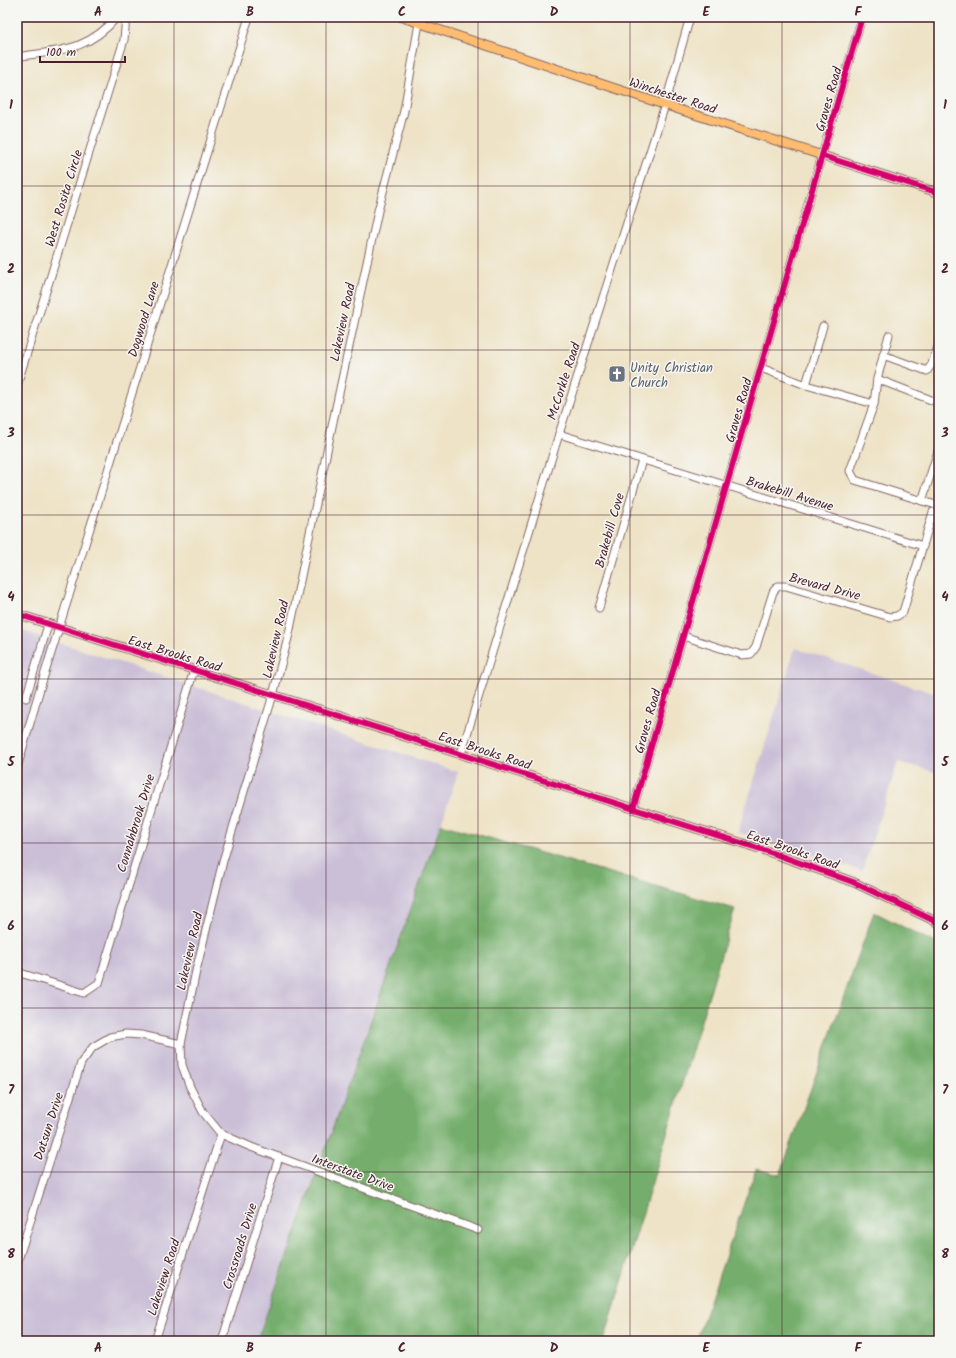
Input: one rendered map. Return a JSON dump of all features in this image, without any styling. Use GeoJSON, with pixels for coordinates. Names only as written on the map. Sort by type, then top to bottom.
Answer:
{"type":"FeatureCollection","features":[{"type":"Feature","properties":{"kind":"main road","name":"Winchester Road"},"geometry":{"type":"LineString","coordinates":[[401,17],[419,20],[665,105],[939,194]]}},
{"type":"Feature","properties":{"kind":"main road","name":"East Brooks Road"},"geometry":{"type":"LineString","coordinates":[[17,614],[764,850],[853,882],[939,924]]}},
{"type":"Feature","properties":{"kind":"street"},"geometry":{"type":"LineString","coordinates":[[17,57],[71,49],[93,40],[109,27],[117,17]]}},
{"type":"Feature","properties":{"kind":"street","name":"West Rosita Circle"},"geometry":{"type":"LineString","coordinates":[[17,385],[124,40],[126,17]]}},
{"type":"Feature","properties":{"kind":"street","name":"Dogwood Lane"},"geometry":{"type":"LineString","coordinates":[[17,768],[249,17]]}},
{"type":"Feature","properties":{"kind":"street","name":"McCorkle Road"},"geometry":{"type":"LineString","coordinates":[[461,754],[559,434],[665,105],[690,17]]}},
{"type":"Feature","properties":{"kind":"street","name":"Graves Road"},"geometry":{"type":"LineString","coordinates":[[633,809],[862,17]]}},
{"type":"Feature","properties":{"kind":"street","name":"Lakeview Road"},"geometry":{"type":"LineString","coordinates":[[155,1341],[221,1134],[203,1112],[190,1087],[182,1065],[181,1044],[196,971],[218,881],[273,695],[289,634],[336,404],[378,211],[404,111],[419,20]]}},
{"type":"Feature","properties":{"kind":"street"},"geometry":{"type":"LineString","coordinates":[[806,385],[823,326]]}},
{"type":"Feature","properties":{"kind":"street"},"geometry":{"type":"LineString","coordinates":[[889,335],[877,379],[874,404],[850,472],[854,480],[939,506]]}},
{"type":"Feature","properties":{"kind":"street"},"geometry":{"type":"LineString","coordinates":[[883,355],[927,371],[932,364],[939,344]]}},
{"type":"Feature","properties":{"kind":"street"},"geometry":{"type":"LineString","coordinates":[[761,368],[806,385],[874,404]]}},
{"type":"Feature","properties":{"kind":"street"},"geometry":{"type":"LineString","coordinates":[[877,379],[939,403]]}},
{"type":"Feature","properties":{"kind":"street","name":"Brakebill Avenue"},"geometry":{"type":"LineString","coordinates":[[559,434],[923,546]]}},
{"type":"Feature","properties":{"kind":"street"},"geometry":{"type":"LineString","coordinates":[[922,501],[939,448]]}},
{"type":"Feature","properties":{"kind":"street","name":"Brakebill Cove"},"geometry":{"type":"LineString","coordinates":[[599,608],[642,460]]}},
{"type":"Feature","properties":{"kind":"street","name":"Brevard Drive"},"geometry":{"type":"LineString","coordinates":[[683,636],[742,655],[751,654],[756,647],[773,592],[778,586],[786,586],[890,617],[897,616],[903,612],[933,512]]}},
{"type":"Feature","properties":{"kind":"street"},"geometry":{"type":"LineString","coordinates":[[26,698],[48,625]]}},
{"type":"Feature","properties":{"kind":"street"},"geometry":{"type":"LineString","coordinates":[[42,645],[53,648]]}},
{"type":"Feature","properties":{"kind":"street","name":"Connahbrook Drive"},"geometry":{"type":"LineString","coordinates":[[17,972],[84,993],[99,983],[194,670]]}},
{"type":"Feature","properties":{"kind":"street","name":"Datsun Drive"},"geometry":{"type":"LineString","coordinates":[[17,1263],[81,1062],[93,1046],[110,1037],[126,1034],[141,1035],[181,1044]]}},
{"type":"Feature","properties":{"kind":"street","name":"Interstate Drive"},"geometry":{"type":"LineString","coordinates":[[221,1134],[251,1147],[478,1230]]}},
{"type":"Feature","properties":{"kind":"street","name":"Crossroads Drive"},"geometry":{"type":"LineString","coordinates":[[222,1341],[279,1157]]}},
{"type":"Feature","properties":{"kind":"shaded area"},"geometry":{"type":"Polygon","coordinates":[[[17,629],[458,772],[441,824],[257,1341],[17,1341],[17,629]]]}},
{"type":"Feature","properties":{"kind":"shaded area"},"geometry":{"type":"Polygon","coordinates":[[[795,648],[939,695],[939,773],[898,762],[862,871],[738,832],[795,648]]]}},
{"type":"Feature","properties":{"kind":"green space"},"geometry":{"type":"Polygon","coordinates":[[[441,824],[735,909],[604,1341],[257,1341],[441,824]]]}},
{"type":"Feature","properties":{"kind":"green space"},"geometry":{"type":"Polygon","coordinates":[[[874,912],[939,945],[939,1341],[696,1341],[756,1169],[780,1175],[874,912]]]}},
{"type":"Feature","properties":{"kind":"cycle path"},"geometry":{"type":"LineString","coordinates":[[633,809],[862,17]]}},
{"type":"Feature","properties":{"kind":"cycle path"},"geometry":{"type":"LineString","coordinates":[[823,156],[939,193]]}},
{"type":"Feature","properties":{"kind":"cycle path"},"geometry":{"type":"LineString","coordinates":[[17,614],[764,850],[853,882],[939,923]]}},
{"type":"Feature","properties":{"kind":"place","name":"Unity Christian Church"},"geometry":{"type":"Point","coordinates":[617,374]}}]}
